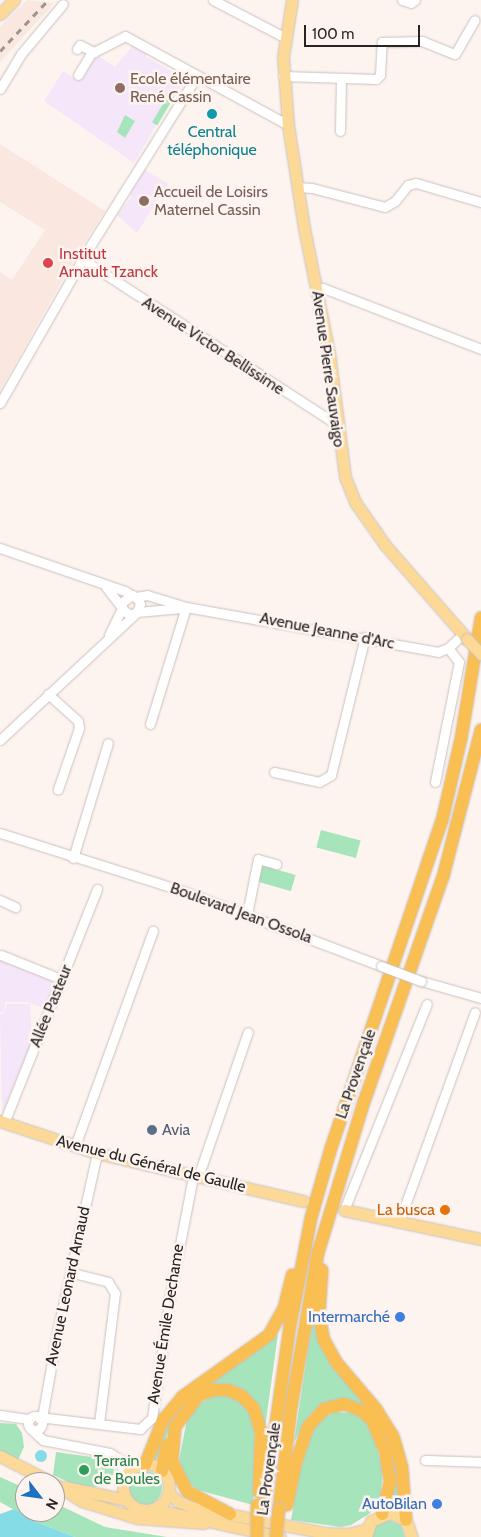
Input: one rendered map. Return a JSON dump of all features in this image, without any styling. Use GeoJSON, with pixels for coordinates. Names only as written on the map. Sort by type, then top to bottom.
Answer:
{"type":"FeatureCollection","features":[{"type":"Feature","properties":{"kind":"highway","name":"La Provençale"},"geometry":{"type":"LineString","coordinates":[[261,1506],[290,1326],[311,1218],[343,1112],[439,830],[461,739],[481,618]]}},
{"type":"Feature","properties":{"kind":"highway","name":"La Provençale"},"geometry":{"type":"LineString","coordinates":[[276,1537],[283,1509],[307,1302],[328,1213],[441,885],[481,730]]}},
{"type":"Feature","properties":{"kind":"highway"},"geometry":{"type":"LineString","coordinates":[[328,1213],[318,1298],[320,1327],[336,1362],[376,1409],[393,1436],[402,1468],[406,1520]]}},
{"type":"Feature","properties":{"kind":"highway"},"geometry":{"type":"LineString","coordinates":[[132,1473],[159,1427],[182,1397],[261,1343],[275,1327],[311,1218]]}},
{"type":"Feature","properties":{"kind":"highway"},"geometry":{"type":"LineString","coordinates":[[162,1471],[165,1449],[175,1427],[192,1401],[207,1392],[228,1390],[249,1402],[259,1419],[261,1432],[261,1506],[258,1537]]}},
{"type":"Feature","properties":{"kind":"highway"},"geometry":{"type":"LineString","coordinates":[[280,1537],[283,1509],[308,1427],[324,1410],[344,1404],[362,1411],[372,1420],[385,1450],[390,1482],[382,1514]]}},
{"type":"Feature","properties":{"kind":"highway"},"geometry":{"type":"LineString","coordinates":[[175,1427],[172,1462],[182,1486],[195,1497],[230,1514]]}},
{"type":"Feature","properties":{"kind":"main road"},"geometry":{"type":"LineString","coordinates":[[0,14],[14,0]]}},
{"type":"Feature","properties":{"kind":"main road","name":"Avenue Pierre Sauvaigo"},"geometry":{"type":"LineString","coordinates":[[292,0],[284,37],[283,76],[288,125],[297,187],[329,353],[342,465],[355,502],[385,545],[481,654]]}},
{"type":"Feature","properties":{"kind":"main road","name":"Avenue du Général de Gaulle"},"geometry":{"type":"LineString","coordinates":[[2,1122],[97,1153],[303,1201]]}},
{"type":"Feature","properties":{"kind":"main road"},"geometry":{"type":"LineString","coordinates":[[344,1210],[481,1239]]}},
{"type":"Feature","properties":{"kind":"main road"},"geometry":{"type":"LineString","coordinates":[[0,1456],[31,1472]]}},
{"type":"Feature","properties":{"kind":"main road"},"geometry":{"type":"LineString","coordinates":[[95,1494],[132,1473],[162,1471],[166,1478],[168,1492],[162,1503],[153,1509]]}},
{"type":"Feature","properties":{"kind":"main road"},"geometry":{"type":"LineString","coordinates":[[127,1500],[132,1473]]}},
{"type":"Feature","properties":{"kind":"main road"},"geometry":{"type":"LineString","coordinates":[[65,1487],[127,1500],[137,1508],[153,1509],[204,1523],[280,1537]]}},
{"type":"Feature","properties":{"kind":"main road"},"geometry":{"type":"LineString","coordinates":[[65,1491],[82,1501],[137,1518],[204,1523]]}},
{"type":"Feature","properties":{"kind":"main road"},"geometry":{"type":"LineString","coordinates":[[168,1492],[183,1504],[325,1532],[367,1533],[382,1514],[399,1515],[406,1520],[412,1537]]}},
{"type":"Feature","properties":{"kind":"street"},"geometry":{"type":"LineString","coordinates":[[213,0],[284,37]]}},
{"type":"Feature","properties":{"kind":"street"},"geometry":{"type":"LineString","coordinates":[[402,0],[411,3],[415,0]]}},
{"type":"Feature","properties":{"kind":"street"},"geometry":{"type":"LineString","coordinates":[[0,89],[21,54],[63,1]]}},
{"type":"Feature","properties":{"kind":"street"},"geometry":{"type":"LineString","coordinates":[[283,76],[341,79],[378,78],[381,44],[384,40],[422,42],[455,54],[475,20]]}},
{"type":"Feature","properties":{"kind":"street"},"geometry":{"type":"LineString","coordinates":[[78,75],[91,53],[125,36],[194,76],[288,125]]}},
{"type":"Feature","properties":{"kind":"street"},"geometry":{"type":"LineString","coordinates":[[77,49],[80,45],[91,53]]}},
{"type":"Feature","properties":{"kind":"street"},"geometry":{"type":"LineString","coordinates":[[0,403],[82,259],[194,76]]}},
{"type":"Feature","properties":{"kind":"street"},"geometry":{"type":"LineString","coordinates":[[340,131],[341,79]]}},
{"type":"Feature","properties":{"kind":"street"},"geometry":{"type":"LineString","coordinates":[[297,187],[312,188],[385,207],[395,201],[408,185],[416,184],[481,202]]}},
{"type":"Feature","properties":{"kind":"street","name":"Avenue Victor Bellissime"},"geometry":{"type":"LineString","coordinates":[[82,259],[320,414],[336,419]]}},
{"type":"Feature","properties":{"kind":"street"},"geometry":{"type":"LineString","coordinates":[[317,289],[323,288],[481,349]]}},
{"type":"Feature","properties":{"kind":"street","name":"Avenue Jeanne d'Arc"},"geometry":{"type":"LineString","coordinates":[[0,548],[106,587],[120,589],[134,596],[147,595],[186,608],[365,637],[438,652],[448,648]]}},
{"type":"Feature","properties":{"kind":"street"},"geometry":{"type":"LineString","coordinates":[[106,587],[128,614],[136,613]]}},
{"type":"Feature","properties":{"kind":"street"},"geometry":{"type":"LineString","coordinates":[[0,740],[108,636],[136,613],[140,604],[134,596],[124,598],[108,636]]}},
{"type":"Feature","properties":{"kind":"street"},"geometry":{"type":"LineString","coordinates":[[150,724],[186,608]]}},
{"type":"Feature","properties":{"kind":"street","name":"Avenue Jeanne d'Arc"},"geometry":{"type":"LineString","coordinates":[[136,613],[186,608]]}},
{"type":"Feature","properties":{"kind":"street"},"geometry":{"type":"LineString","coordinates":[[274,772],[319,782],[331,775],[365,637]]}},
{"type":"Feature","properties":{"kind":"street"},"geometry":{"type":"LineString","coordinates":[[434,782],[459,662],[448,648],[465,637]]}},
{"type":"Feature","properties":{"kind":"street"},"geometry":{"type":"LineString","coordinates":[[48,694],[78,721],[79,728],[58,789]]}},
{"type":"Feature","properties":{"kind":"street"},"geometry":{"type":"LineString","coordinates":[[73,858],[108,742]]}},
{"type":"Feature","properties":{"kind":"street","name":"Boulevard Jean Ossola"},"geometry":{"type":"LineString","coordinates":[[0,833],[73,858],[184,891],[421,981],[481,998]]}},
{"type":"Feature","properties":{"kind":"street"},"geometry":{"type":"LineString","coordinates":[[247,914],[258,859],[276,864]]}},
{"type":"Feature","properties":{"kind":"street","name":"Allée Pasteur"},"geometry":{"type":"LineString","coordinates":[[2,1122],[62,979],[97,889]]}},
{"type":"Feature","properties":{"kind":"street"},"geometry":{"type":"LineString","coordinates":[[0,900],[16,907]]}},
{"type":"Feature","properties":{"kind":"street"},"geometry":{"type":"LineString","coordinates":[[75,1146],[153,931]]}},
{"type":"Feature","properties":{"kind":"street"},"geometry":{"type":"LineString","coordinates":[[1,955],[62,979]]}},
{"type":"Feature","properties":{"kind":"street"},"geometry":{"type":"LineString","coordinates":[[344,1210],[427,1004]]}},
{"type":"Feature","properties":{"kind":"street"},"geometry":{"type":"LineString","coordinates":[[399,1222],[475,1012]]}},
{"type":"Feature","properties":{"kind":"street","name":"Avenue Émile Dechame"},"geometry":{"type":"LineString","coordinates":[[0,1415],[37,1423],[99,1423],[140,1428],[152,1418],[176,1260],[195,1177],[248,1032]]}},
{"type":"Feature","properties":{"kind":"street","name":"Avenue Leonard Arnaud"},"geometry":{"type":"LineString","coordinates":[[37,1423],[44,1412],[58,1328],[97,1153]]}},
{"type":"Feature","properties":{"kind":"street"},"geometry":{"type":"LineString","coordinates":[[77,1274],[108,1282],[115,1294],[99,1423]]}},
{"type":"Feature","properties":{"kind":"street"},"geometry":{"type":"LineString","coordinates":[[37,1423],[33,1434],[50,1443],[114,1455],[132,1473]]}},
{"type":"Feature","properties":{"kind":"street"},"geometry":{"type":"LineString","coordinates":[[425,1460],[481,1462]]}},
{"type":"Feature","properties":{"kind":"shaded area"},"geometry":{"type":"Polygon","coordinates":[[[27,0],[54,3],[0,62],[0,27],[27,0]]]}},
{"type":"Feature","properties":{"kind":"shaded area"},"geometry":{"type":"Polygon","coordinates":[[[133,45],[137,49],[145,51],[146,57],[182,77],[183,82],[174,97],[169,94],[153,121],[157,124],[134,163],[44,101],[63,71],[78,81],[97,55],[115,67],[133,45]]]}},
{"type":"Feature","properties":{"kind":"shaded area","name":"Institut Arnault Tzanck"},"geometry":{"type":"Polygon","coordinates":[[[0,144],[105,211],[77,254],[0,391],[0,272],[12,280],[45,230],[0,202],[0,144]]]}},
{"type":"Feature","properties":{"kind":"shaded area","name":"Accueil de Loisirs Maternel Cassin"},"geometry":{"type":"Polygon","coordinates":[[[143,169],[168,184],[137,233],[117,215],[132,197],[129,191],[143,169]]]}},
{"type":"Feature","properties":{"kind":"shaded area"},"geometry":{"type":"Polygon","coordinates":[[[0,960],[57,981],[46,1009],[27,1002],[5,1002],[4,1012],[0,1012],[0,960]]]}},
{"type":"Feature","properties":{"kind":"shaded area"},"geometry":{"type":"Polygon","coordinates":[[[7,1004],[30,1004],[32,1041],[2,1114],[0,1014],[4,1013],[7,1004]]]}},
{"type":"Feature","properties":{"kind":"green space"},"geometry":{"type":"Polygon","coordinates":[[[169,94],[174,97],[157,125],[152,122],[169,94]]]}},
{"type":"Feature","properties":{"kind":"green space"},"geometry":{"type":"Polygon","coordinates":[[[125,115],[135,121],[125,138],[117,132],[125,115]]]}},
{"type":"Feature","properties":{"kind":"green space"},"geometry":{"type":"Polygon","coordinates":[[[321,830],[361,841],[356,858],[316,847],[321,830]]]}},
{"type":"Feature","properties":{"kind":"green space"},"geometry":{"type":"Polygon","coordinates":[[[261,865],[296,875],[291,891],[256,881],[261,865]]]}},
{"type":"Feature","properties":{"kind":"green space"},"geometry":{"type":"Polygon","coordinates":[[[313,1315],[394,1450],[401,1510],[389,1507],[395,1487],[394,1461],[365,1406],[348,1400],[319,1407],[309,1416],[294,1442],[313,1315]]]}},
{"type":"Feature","properties":{"kind":"green space"},"geometry":{"type":"Polygon","coordinates":[[[278,1334],[265,1428],[255,1401],[247,1392],[227,1384],[190,1398],[173,1421],[156,1461],[151,1460],[171,1416],[206,1381],[246,1359],[278,1334]]]}},
{"type":"Feature","properties":{"kind":"green space"},"geometry":{"type":"Polygon","coordinates":[[[213,1396],[231,1396],[247,1407],[254,1423],[256,1470],[253,1505],[198,1490],[189,1483],[179,1461],[187,1419],[196,1406],[213,1396]]]}},
{"type":"Feature","properties":{"kind":"green space"},"geometry":{"type":"Polygon","coordinates":[[[337,1412],[354,1413],[365,1421],[373,1432],[383,1471],[380,1501],[369,1514],[351,1525],[341,1527],[291,1520],[299,1474],[312,1432],[325,1416],[337,1412]]]}},
{"type":"Feature","properties":{"kind":"green space"},"geometry":{"type":"Polygon","coordinates":[[[0,1423],[16,1424],[22,1433],[24,1447],[18,1460],[0,1451],[0,1423]]]}},
{"type":"Feature","properties":{"kind":"green space","name":"Terrain de Boules"},"geometry":{"type":"Polygon","coordinates":[[[56,1452],[99,1458],[114,1466],[114,1474],[97,1487],[75,1485],[65,1480],[65,1472],[53,1472],[56,1452]]]}},
{"type":"Feature","properties":{"kind":"green space"},"geometry":{"type":"Polygon","coordinates":[[[145,1471],[152,1472],[157,1476],[161,1481],[161,1495],[157,1500],[152,1504],[145,1505],[138,1504],[133,1500],[129,1495],[128,1488],[129,1481],[133,1476],[138,1472],[145,1471]]]}},
{"type":"Feature","properties":{"kind":"green space"},"geometry":{"type":"Polygon","coordinates":[[[0,1477],[15,1484],[15,1510],[0,1502],[0,1477]]]}},
{"type":"Feature","properties":{"kind":"green space"},"geometry":{"type":"Polygon","coordinates":[[[65,1508],[105,1527],[167,1537],[75,1537],[36,1522],[65,1522],[65,1508]]]}},
{"type":"Feature","properties":{"kind":"green space"},"geometry":{"type":"Polygon","coordinates":[[[387,1519],[401,1525],[405,1537],[372,1537],[377,1524],[387,1519]]]}},
{"type":"Feature","properties":{"kind":"water"},"geometry":{"type":"Polygon","coordinates":[[[41,1450],[47,1456],[41,1462],[35,1456],[41,1450]]]}},
{"type":"Feature","properties":{"kind":"water"},"geometry":{"type":"Polygon","coordinates":[[[14,1509],[15,1522],[36,1522],[75,1537],[0,1537],[0,1514],[14,1509]]]}},
{"type":"Feature","properties":{"kind":"railway"},"geometry":{"type":"LineString","coordinates":[[0,51],[48,0]]}},
{"type":"Feature","properties":{"kind":"place","name":"Ecole élémentaire René Cassin"},"geometry":{"type":"Point","coordinates":[120,88]}},
{"type":"Feature","properties":{"kind":"place","name":"Central téléphonique"},"geometry":{"type":"Point","coordinates":[212,114]}},
{"type":"Feature","properties":{"kind":"place","name":"Accueil de Loisirs Maternel Cassin"},"geometry":{"type":"Point","coordinates":[144,201]}},
{"type":"Feature","properties":{"kind":"place","name":"Institut Arnault Tzanck"},"geometry":{"type":"Point","coordinates":[48,263]}},
{"type":"Feature","properties":{"kind":"place","name":"Avia"},"geometry":{"type":"Point","coordinates":[152,1130]}},
{"type":"Feature","properties":{"kind":"place","name":"La busca"},"geometry":{"type":"Point","coordinates":[445,1210]}},
{"type":"Feature","properties":{"kind":"place","name":"Intermarché"},"geometry":{"type":"Point","coordinates":[400,1317]}},
{"type":"Feature","properties":{"kind":"place","name":"Terrain de Boules"},"geometry":{"type":"Point","coordinates":[84,1470]}},
{"type":"Feature","properties":{"kind":"place","name":"AutoBilan"},"geometry":{"type":"Point","coordinates":[437,1504]}}]}
